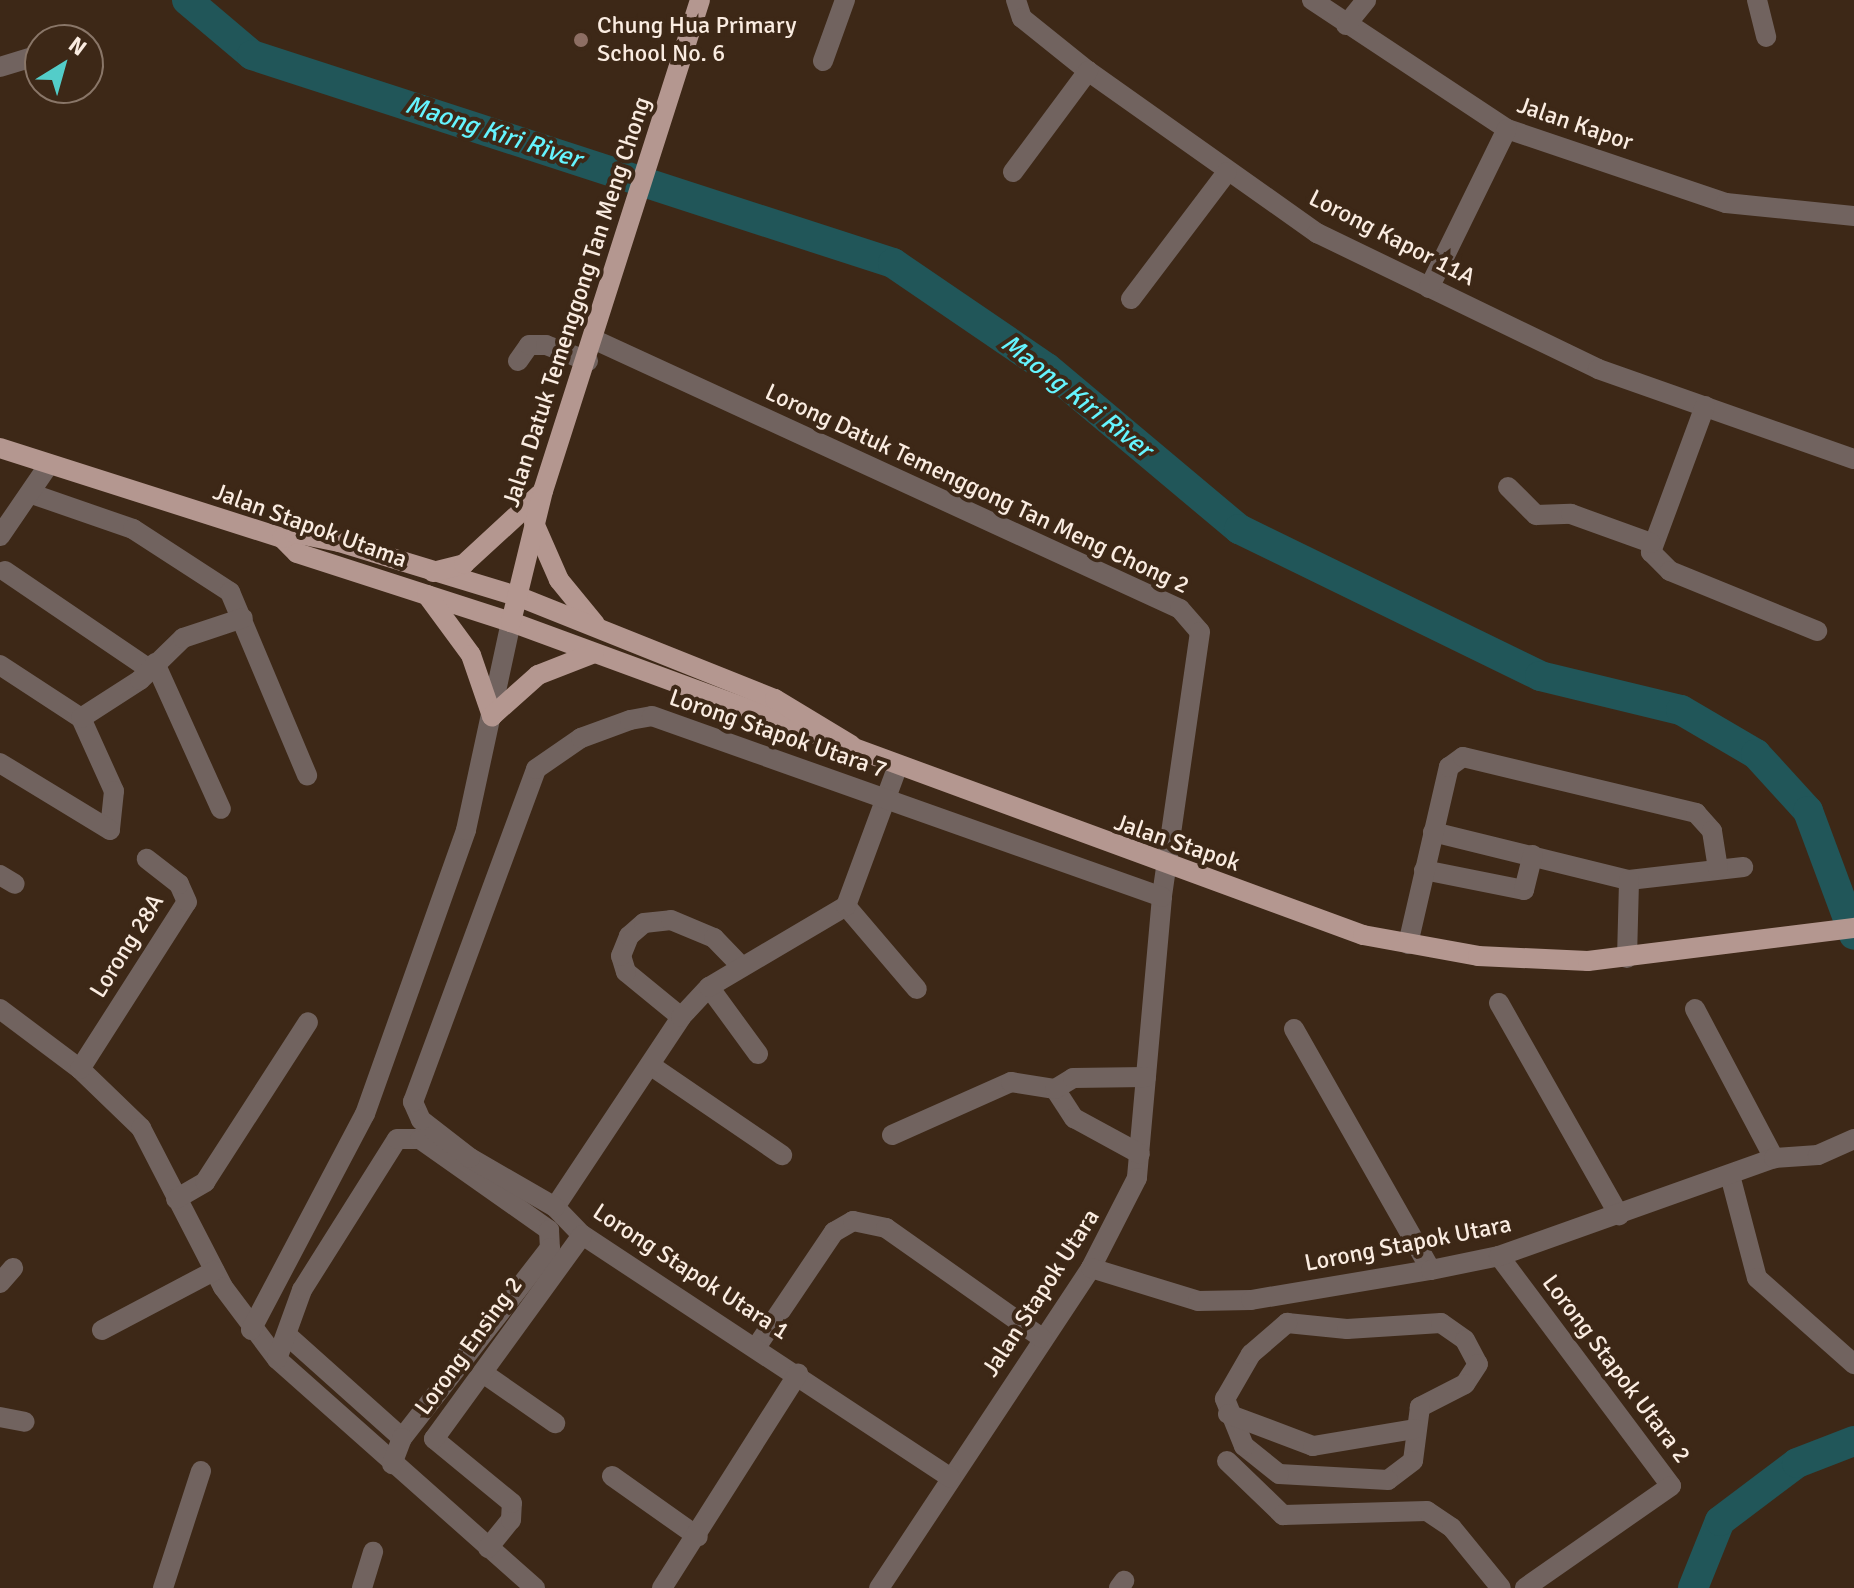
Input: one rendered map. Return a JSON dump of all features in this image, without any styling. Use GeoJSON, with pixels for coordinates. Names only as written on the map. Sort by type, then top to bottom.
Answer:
{"type":"FeatureCollection","features":[{"type":"Feature","properties":{"kind":"main road","name":"Jalan Datuk Temenggong Tan Meng Chong"},"geometry":{"type":"LineString","coordinates":[[511,622],[543,491],[595,340],[694,2]]}},
{"type":"Feature","properties":{"kind":"main road","name":"Jalan Stapok Utama"},"geometry":{"type":"LineString","coordinates":[[0,448],[48,466],[282,538],[297,553],[511,622]]}},
{"type":"Feature","properties":{"kind":"main road"},"geometry":{"type":"LineString","coordinates":[[433,572],[464,564],[543,491]]}},
{"type":"Feature","properties":{"kind":"main road"},"geometry":{"type":"LineString","coordinates":[[534,523],[573,600],[601,630],[622,639]]}},
{"type":"Feature","properties":{"kind":"main road"},"geometry":{"type":"LineString","coordinates":[[282,538],[329,540],[517,596],[775,699],[853,747]]}},
{"type":"Feature","properties":{"kind":"main road"},"geometry":{"type":"LineString","coordinates":[[427,595],[471,655],[492,716],[538,675],[594,653]]}},
{"type":"Feature","properties":{"kind":"main road","name":"Jalan Stapok"},"geometry":{"type":"LineString","coordinates":[[511,622],[853,747],[897,768],[1165,868],[1408,944],[1549,961],[1627,958],[1770,942],[1854,928]]}},
{"type":"Feature","properties":{"kind":"street"},"geometry":{"type":"LineString","coordinates":[[823,61],[845,0]]}},
{"type":"Feature","properties":{"kind":"street","name":"Lorong Kapor 11A"},"geometry":{"type":"LineString","coordinates":[[1016,0],[1022,18],[1088,71],[1317,233],[1598,369],[1854,459]]}},
{"type":"Feature","properties":{"kind":"street","name":"Jalan Kapor"},"geometry":{"type":"LineString","coordinates":[[1312,0],[1507,129],[1726,203],[1854,216]]}},
{"type":"Feature","properties":{"kind":"street"},"geometry":{"type":"LineString","coordinates":[[1346,25],[1366,0]]}},
{"type":"Feature","properties":{"kind":"street"},"geometry":{"type":"LineString","coordinates":[[1757,0],[1766,37]]}},
{"type":"Feature","properties":{"kind":"street"},"geometry":{"type":"LineString","coordinates":[[0,67],[24,60]]}},
{"type":"Feature","properties":{"kind":"street"},"geometry":{"type":"LineString","coordinates":[[1013,172],[1088,71]]}},
{"type":"Feature","properties":{"kind":"street"},"geometry":{"type":"LineString","coordinates":[[1429,288],[1507,129]]}},
{"type":"Feature","properties":{"kind":"street"},"geometry":{"type":"LineString","coordinates":[[1131,299],[1227,172]]}},
{"type":"Feature","properties":{"kind":"street","name":"Lorong Datuk Temenggong Tan Meng Chong 2"},"geometry":{"type":"LineString","coordinates":[[595,340],[1194,620],[1200,632],[1162,897]]}},
{"type":"Feature","properties":{"kind":"street"},"geometry":{"type":"LineString","coordinates":[[518,361],[529,345],[546,345],[588,361]]}},
{"type":"Feature","properties":{"kind":"street"},"geometry":{"type":"LineString","coordinates":[[1651,543],[1705,406]]}},
{"type":"Feature","properties":{"kind":"street"},"geometry":{"type":"LineString","coordinates":[[0,536],[32,494],[48,466]]}},
{"type":"Feature","properties":{"kind":"street"},"geometry":{"type":"LineString","coordinates":[[1508,487],[1536,515],[1571,514],[1651,543],[1670,571],[1817,631]]}},
{"type":"Feature","properties":{"kind":"street"},"geometry":{"type":"LineString","coordinates":[[32,494],[147,536],[230,592],[307,775]]}},
{"type":"Feature","properties":{"kind":"street"},"geometry":{"type":"LineString","coordinates":[[5,571],[152,666],[221,809]]}},
{"type":"Feature","properties":{"kind":"street"},"geometry":{"type":"LineString","coordinates":[[81,718],[152,666],[183,638],[243,618]]}},
{"type":"Feature","properties":{"kind":"street"},"geometry":{"type":"LineString","coordinates":[[251,1330],[365,1114],[466,830],[511,622]]}},
{"type":"Feature","properties":{"kind":"street"},"geometry":{"type":"LineString","coordinates":[[0,665],[81,718],[114,791],[110,830],[0,763]]}},
{"type":"Feature","properties":{"kind":"street","name":"Lorong Stapok Utara 7"},"geometry":{"type":"LineString","coordinates":[[413,1102],[536,769],[546,760],[603,728],[652,716],[1162,897]]}},
{"type":"Feature","properties":{"kind":"street"},"geometry":{"type":"LineString","coordinates":[[1408,944],[1449,767],[1463,757],[1696,813],[1712,831],[1718,868]]}},
{"type":"Feature","properties":{"kind":"street"},"geometry":{"type":"LineString","coordinates":[[555,1207],[681,1017],[709,987],[738,963],[846,906],[897,768]]}},
{"type":"Feature","properties":{"kind":"street"},"geometry":{"type":"LineString","coordinates":[[1433,832],[1629,880],[1676,880],[1718,868],[1743,867]]}},
{"type":"Feature","properties":{"kind":"street"},"geometry":{"type":"LineString","coordinates":[[1424,870],[1524,890],[1533,855]]}},
{"type":"Feature","properties":{"kind":"street","name":"Lorong 28A"},"geometry":{"type":"LineString","coordinates":[[80,1069],[187,902],[179,884],[147,859]]}},
{"type":"Feature","properties":{"kind":"street"},"geometry":{"type":"LineString","coordinates":[[1627,958],[1629,880]]}},
{"type":"Feature","properties":{"kind":"street","name":"Jalan Stapok Utara"},"geometry":{"type":"LineString","coordinates":[[884,1587],[951,1478],[1091,1268],[1137,1178],[1162,897]]}},
{"type":"Feature","properties":{"kind":"street"},"geometry":{"type":"LineString","coordinates":[[846,906],[917,989]]}},
{"type":"Feature","properties":{"kind":"street"},"geometry":{"type":"LineString","coordinates":[[681,1017],[626,972],[621,956],[629,936],[644,923],[671,920],[714,938],[738,963]]}},
{"type":"Feature","properties":{"kind":"street"},"geometry":{"type":"LineString","coordinates":[[709,987],[758,1054]]}},
{"type":"Feature","properties":{"kind":"street"},"geometry":{"type":"LineString","coordinates":[[1499,1003],[1619,1215]]}},
{"type":"Feature","properties":{"kind":"street"},"geometry":{"type":"LineString","coordinates":[[0,1009],[80,1069],[141,1128],[214,1271],[251,1330],[277,1359],[535,1588]]}},
{"type":"Feature","properties":{"kind":"street"},"geometry":{"type":"LineString","coordinates":[[1695,1009],[1774,1158],[1818,1155],[1854,1139]]}},
{"type":"Feature","properties":{"kind":"street"},"geometry":{"type":"LineString","coordinates":[[176,1199],[205,1182],[308,1022]]}},
{"type":"Feature","properties":{"kind":"street"},"geometry":{"type":"LineString","coordinates":[[1294,1029],[1431,1270]]}},
{"type":"Feature","properties":{"kind":"street"},"geometry":{"type":"LineString","coordinates":[[650,1065],[782,1155]]}},
{"type":"Feature","properties":{"kind":"street"},"geometry":{"type":"LineString","coordinates":[[1055,1089],[1073,1078],[1146,1077]]}},
{"type":"Feature","properties":{"kind":"street"},"geometry":{"type":"LineString","coordinates":[[892,1135],[994,1087],[1023,1080],[1055,1089],[1074,1118],[1140,1154]]}},
{"type":"Feature","properties":{"kind":"street","name":"Lorong Stapok Utara 1"},"geometry":{"type":"LineString","coordinates":[[413,1102],[421,1120],[470,1158],[555,1207],[582,1235],[757,1346],[951,1478]]}},
{"type":"Feature","properties":{"kind":"street"},"geometry":{"type":"LineString","coordinates":[[277,1359],[288,1336],[302,1290],[397,1139],[420,1139],[549,1230],[550,1248],[402,1438],[392,1464]]}},
{"type":"Feature","properties":{"kind":"street","name":"Lorong Stapok Utara"},"geometry":{"type":"LineString","coordinates":[[1091,1268],[1198,1301],[1306,1291],[1499,1256],[1731,1179],[1774,1158]]}},
{"type":"Feature","properties":{"kind":"street"},"geometry":{"type":"LineString","coordinates":[[1731,1179],[1757,1278],[1854,1364]]}},
{"type":"Feature","properties":{"kind":"street"},"geometry":{"type":"LineString","coordinates":[[757,1346],[834,1232],[853,1221],[886,1228],[1042,1338]]}},
{"type":"Feature","properties":{"kind":"street","name":"Lorong Ensing 2"},"geometry":{"type":"LineString","coordinates":[[488,1548],[511,1520],[512,1503],[434,1439],[582,1235]]}},
{"type":"Feature","properties":{"kind":"street","name":"Lorong Stapok Utara 2"},"geometry":{"type":"LineString","coordinates":[[1499,1256],[1671,1486],[1525,1588]]}},
{"type":"Feature","properties":{"kind":"street"},"geometry":{"type":"LineString","coordinates":[[102,1330],[214,1271]]}},
{"type":"Feature","properties":{"kind":"street"},"geometry":{"type":"LineString","coordinates":[[1306,1291],[1312,1323]]}},
{"type":"Feature","properties":{"kind":"street"},"geometry":{"type":"LineString","coordinates":[[1287,1323],[1312,1323],[1347,1329],[1441,1323],[1465,1340],[1478,1364],[1465,1384],[1420,1407],[1413,1461],[1388,1480],[1312,1481],[1258,1461],[1228,1414],[1232,1380],[1271,1332],[1287,1323]]}},
{"type":"Feature","properties":{"kind":"street"},"geometry":{"type":"LineString","coordinates":[[288,1336],[402,1438]]}},
{"type":"Feature","properties":{"kind":"street"},"geometry":{"type":"LineString","coordinates":[[483,1373],[555,1423]]}},
{"type":"Feature","properties":{"kind":"street"},"geometry":{"type":"LineString","coordinates":[[662,1588],[698,1537],[798,1374]]}},
{"type":"Feature","properties":{"kind":"street"},"geometry":{"type":"LineString","coordinates":[[1228,1414],[1313,1446],[1415,1429]]}},
{"type":"Feature","properties":{"kind":"street"},"geometry":{"type":"LineString","coordinates":[[0,1417],[25,1422]]}},
{"type":"Feature","properties":{"kind":"street"},"geometry":{"type":"LineString","coordinates":[[1227,1461],[1283,1515],[1427,1511],[1452,1528],[1501,1588]]}},
{"type":"Feature","properties":{"kind":"street"},"geometry":{"type":"LineString","coordinates":[[163,1588],[201,1471]]}},
{"type":"Feature","properties":{"kind":"street"},"geometry":{"type":"LineString","coordinates":[[612,1476],[698,1537]]}},
{"type":"Feature","properties":{"kind":"street"},"geometry":{"type":"LineString","coordinates":[[362,1588],[373,1552]]}},
{"type":"Feature","properties":{"kind":"waterway","name":"Maong Kiri River"},"geometry":{"type":"LineString","coordinates":[[187,0],[252,55],[893,263],[1047,368],[1239,529],[1540,676],[1681,710],[1756,754],[1808,811],[1854,935]]}},
{"type":"Feature","properties":{"kind":"waterway"},"geometry":{"type":"LineString","coordinates":[[1693,1588],[1720,1521],[1797,1463],[1854,1441]]}},
{"type":"Feature","properties":{"kind":"place","name":"Chung Hua Primary School No. 6"},"geometry":{"type":"Point","coordinates":[581,40]}}]}
